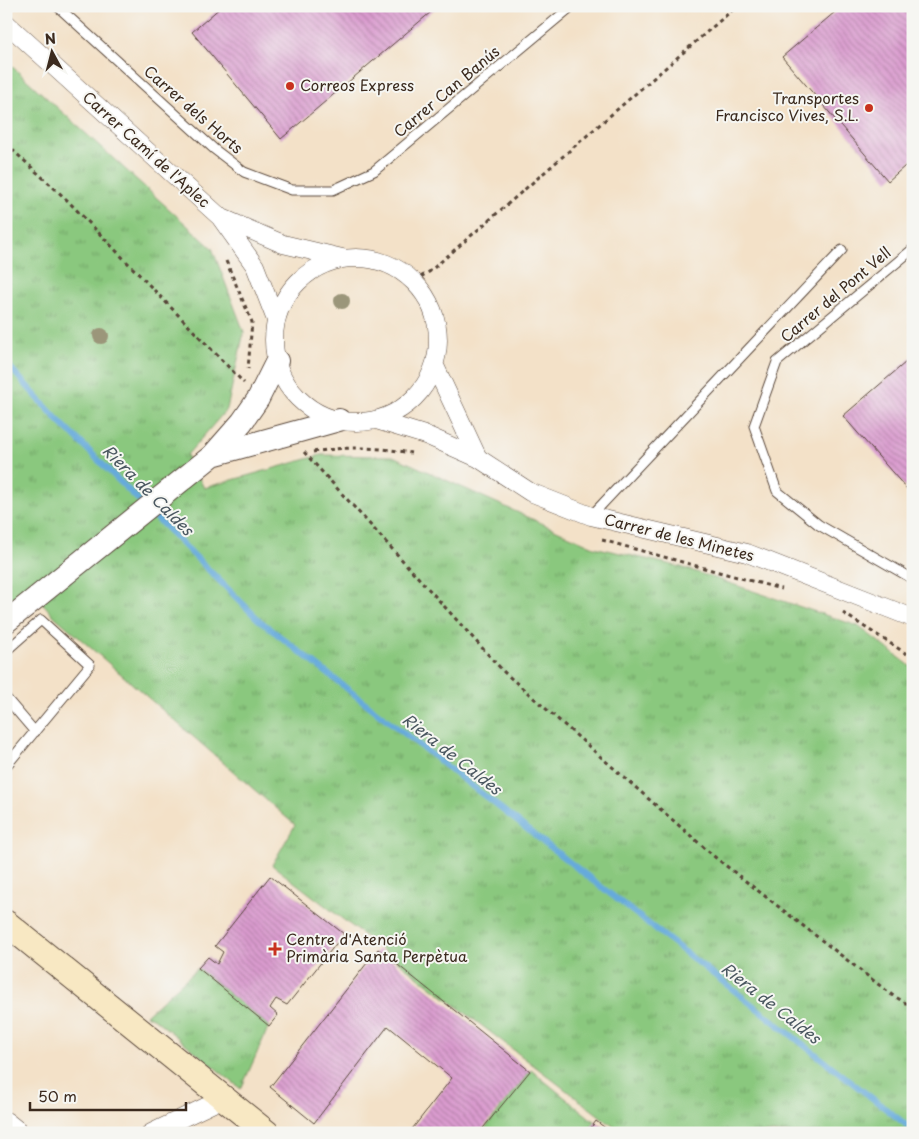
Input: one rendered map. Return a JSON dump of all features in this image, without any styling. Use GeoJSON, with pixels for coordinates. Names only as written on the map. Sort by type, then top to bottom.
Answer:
{"type":"FeatureCollection","features":[{"type":"Feature","properties":{"kind":"main road"},"geometry":{"type":"LineString","coordinates":[[6,923],[267,1133]]}},
{"type":"Feature","properties":{"kind":"street","name":"Carrer Camí de l'Aplec"},"geometry":{"type":"LineString","coordinates":[[6,23],[220,217],[255,266],[276,320]]}},
{"type":"Feature","properties":{"kind":"street","name":"Carrer Camí de l'Aplec"},"geometry":{"type":"LineString","coordinates":[[220,217],[283,244],[342,258]]}},
{"type":"Feature","properties":{"kind":"street"},"geometry":{"type":"LineString","coordinates":[[205,462],[288,433],[339,420],[376,420],[395,412],[412,401],[425,385],[435,366],[439,340],[435,314],[423,291],[399,269],[381,261],[362,257],[342,258],[324,264],[307,273],[293,286],[283,302],[276,320],[274,341],[277,362],[282,376],[299,399],[324,416],[339,420]]}},
{"type":"Feature","properties":{"kind":"street"},"geometry":{"type":"LineString","coordinates":[[6,622],[205,462],[242,422],[258,399],[277,362]]}},
{"type":"Feature","properties":{"kind":"street"},"geometry":{"type":"LineString","coordinates":[[435,366],[478,458]]}},
{"type":"Feature","properties":{"kind":"street","name":"Carrer de les Minetes"},"geometry":{"type":"LineString","coordinates":[[376,420],[428,436],[478,458],[530,492],[591,516],[747,553],[913,618]]}},
{"type":"Feature","properties":{"kind":"street"},"geometry":{"type":"LineString","coordinates":[[151,1133],[224,1098]]}},
{"type":"Feature","properties":{"kind":"street"},"geometry":{"type":"LineString","coordinates":[[6,1121],[21,1133]]}},
{"type":"Feature","properties":{"kind":"lane","name":"Carrer dels Horts"},"geometry":{"type":"LineString","coordinates":[[56,6],[207,143],[244,172],[292,190],[333,190]]}},
{"type":"Feature","properties":{"kind":"lane","name":"Carrer Can Banús"},"geometry":{"type":"LineString","coordinates":[[333,190],[374,171],[572,6]]}},
{"type":"Feature","properties":{"kind":"lane","name":"Carrer del Pont Vell"},"geometry":{"type":"LineString","coordinates":[[913,249],[777,362],[754,426],[777,492],[819,525],[913,579]]}},
{"type":"Feature","properties":{"kind":"lane"},"geometry":{"type":"LineString","coordinates":[[591,516],[842,250]]}},
{"type":"Feature","properties":{"kind":"lane"},"geometry":{"type":"LineString","coordinates":[[6,651],[41,620],[90,666],[6,766]]}},
{"type":"Feature","properties":{"kind":"lane"},"geometry":{"type":"LineString","coordinates":[[6,698],[35,732]]}},
{"type":"Feature","properties":{"kind":"path"},"geometry":{"type":"LineString","coordinates":[[414,281],[429,272],[737,6]]}},
{"type":"Feature","properties":{"kind":"path"},"geometry":{"type":"LineString","coordinates":[[6,144],[66,199],[245,384],[252,322],[223,254]]}},
{"type":"Feature","properties":{"kind":"path"},"geometry":{"type":"LineString","coordinates":[[288,433],[504,672],[716,858],[892,995],[913,1007]]}},
{"type":"Feature","properties":{"kind":"green space"},"geometry":{"type":"Polygon","coordinates":[[[6,61],[212,248],[244,332],[227,409],[187,455],[204,488],[321,455],[393,456],[594,547],[681,567],[858,626],[913,668],[913,1133],[622,1133],[272,865],[295,825],[54,616],[28,587],[6,604],[6,61]]]}},
{"type":"Feature","properties":{"kind":"green space"},"geometry":{"type":"Polygon","coordinates":[[[198,968],[269,1026],[241,1089],[156,1020],[146,1015],[198,968]]]}},
{"type":"Feature","properties":{"kind":"green space"},"geometry":{"type":"Polygon","coordinates":[[[531,1070],[595,1122],[586,1133],[481,1133],[531,1070]]]}},
{"type":"Feature","properties":{"kind":"building","name":"Correos Express"},"geometry":{"type":"Polygon","coordinates":[[[222,6],[438,6],[281,139],[192,32],[222,6]]]}},
{"type":"Feature","properties":{"kind":"building","name":"Transportes Francisco Vives, S.L."},"geometry":{"type":"Polygon","coordinates":[[[842,6],[913,6],[913,159],[888,181],[782,57],[842,6]]]}},
{"type":"Feature","properties":{"kind":"building"},"geometry":{"type":"Polygon","coordinates":[[[913,356],[913,496],[843,416],[913,356]]]}},
{"type":"Feature","properties":{"kind":"building","name":"Centre d'Atenció Primària Santa Perpètua"},"geometry":{"type":"Polygon","coordinates":[[[270,876],[344,934],[287,1005],[276,999],[270,1008],[278,1015],[269,1026],[198,968],[208,957],[217,964],[223,952],[215,946],[270,876]]]}},
{"type":"Feature","properties":{"kind":"building"},"geometry":{"type":"Polygon","coordinates":[[[378,949],[530,1071],[479,1133],[409,1133],[452,1078],[388,1026],[314,1123],[270,1087],[378,949]]]}},
{"type":"Feature","properties":{"kind":"building"},"geometry":{"type":"Polygon","coordinates":[[[596,1121],[612,1133],[587,1133],[596,1121]]]}},
{"type":"Feature","properties":{"kind":"waterway","name":"Riera de Caldes"},"geometry":{"type":"LineString","coordinates":[[6,363],[57,419],[259,620],[913,1130]]}},
{"type":"Feature","properties":{"kind":"place","name":"Correos Express"},"geometry":{"type":"Point","coordinates":[290,86]}},
{"type":"Feature","properties":{"kind":"place","name":"Transportes Francisco Vives, S.L."},"geometry":{"type":"Point","coordinates":[869,108]}},
{"type":"Feature","properties":{"kind":"place","name":"Centre d'Atenció Primària Santa Perpètua"},"geometry":{"type":"Point","coordinates":[275,949]}}]}
